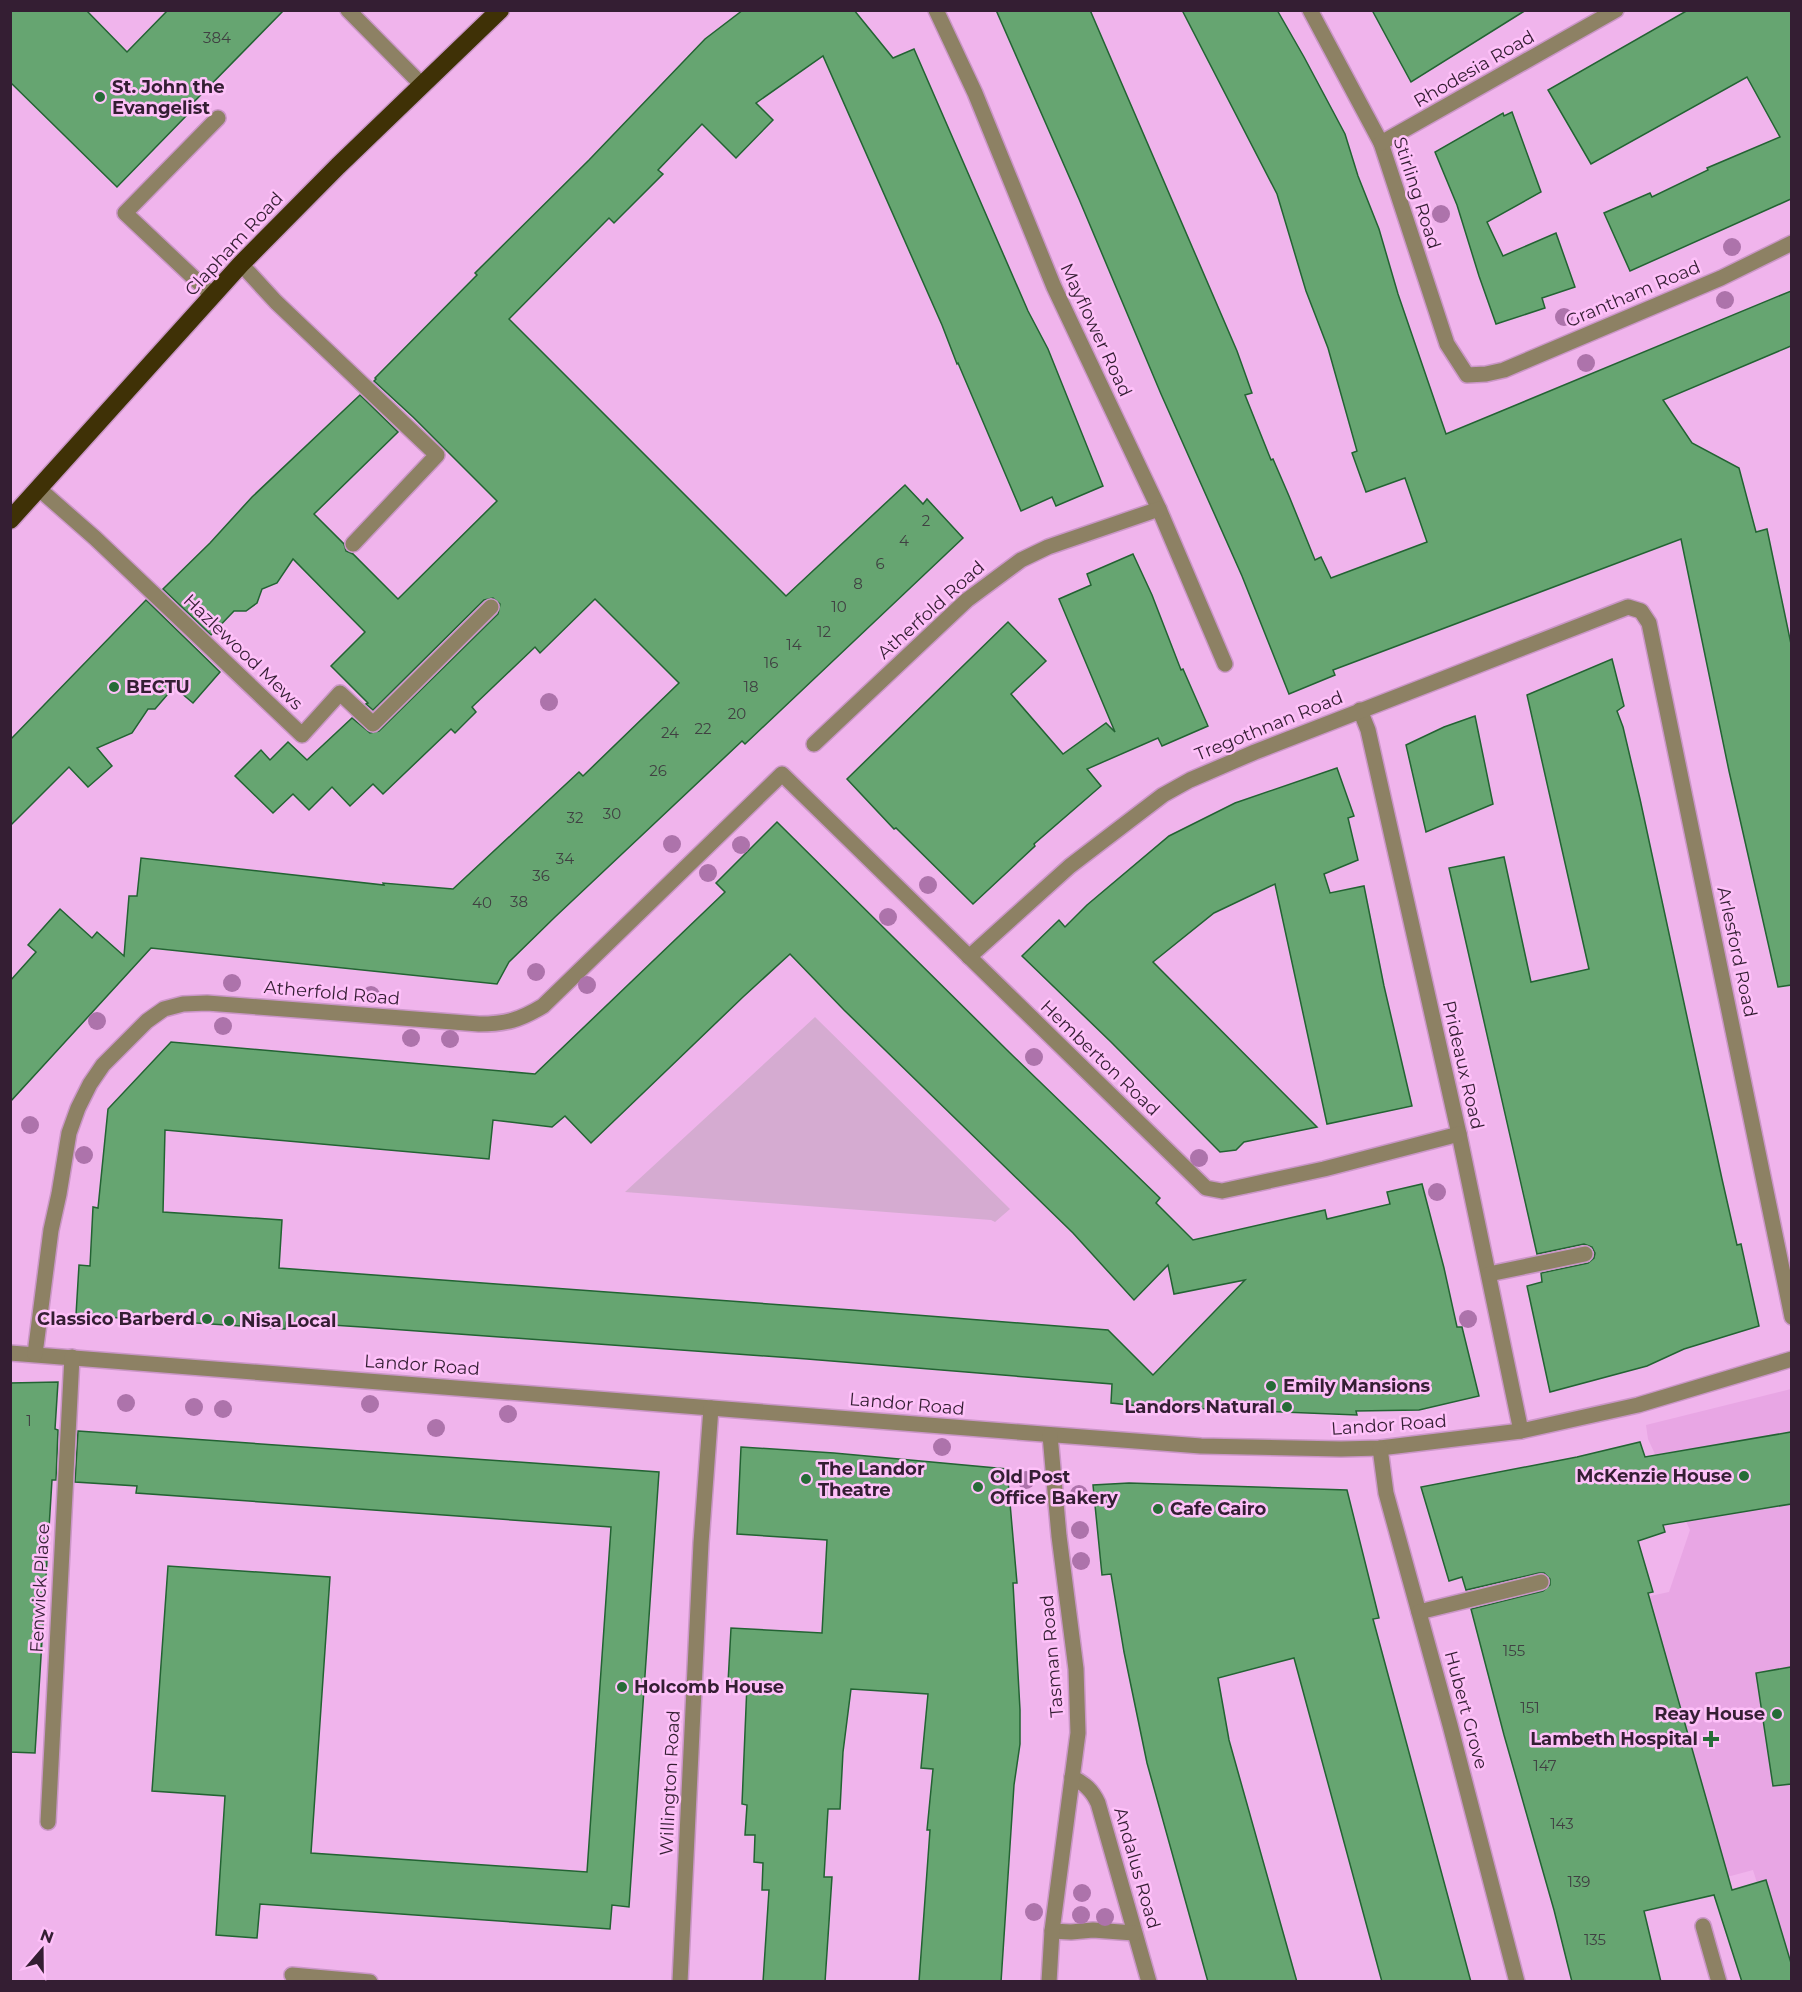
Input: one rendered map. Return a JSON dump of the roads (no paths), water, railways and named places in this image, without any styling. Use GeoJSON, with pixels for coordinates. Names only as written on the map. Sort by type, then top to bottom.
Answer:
{"type":"FeatureCollection","features":[{"type":"Feature","properties":{"kind":"highway","name":"Clapham Road"},"geometry":{"type":"LineString","coordinates":[[10,520],[241,264],[500,10]]}},
{"type":"Feature","properties":{"kind":"street"},"geometry":{"type":"LineString","coordinates":[[348,10],[422,85]]}},
{"type":"Feature","properties":{"kind":"street","name":"Mayflower Road"},"geometry":{"type":"LineString","coordinates":[[936,10],[975,93],[1054,287],[1159,508],[1224,664]]}},
{"type":"Feature","properties":{"kind":"street","name":"Stirling Road"},"geometry":{"type":"LineString","coordinates":[[1310,10],[1381,143],[1446,344],[1467,375],[1486,374]]}},
{"type":"Feature","properties":{"kind":"street","name":"Rhodesia Road"},"geometry":{"type":"LineString","coordinates":[[1381,143],[1616,10]]}},
{"type":"Feature","properties":{"kind":"street"},"geometry":{"type":"LineString","coordinates":[[213,296],[124,213],[218,118]]}},
{"type":"Feature","properties":{"kind":"street","name":"Grantham Road"},"geometry":{"type":"LineString","coordinates":[[1486,374],[1504,370],[1721,278],[1791,243]]}},
{"type":"Feature","properties":{"kind":"street"},"geometry":{"type":"LineString","coordinates":[[241,264],[276,302],[437,455],[353,544]]}},
{"type":"Feature","properties":{"kind":"street","name":"Hazlewood Mews"},"geometry":{"type":"LineString","coordinates":[[38,489],[95,538],[302,735],[340,693],[373,724],[491,607]]}},
{"type":"Feature","properties":{"kind":"street","name":"Atherfold Road"},"geometry":{"type":"LineString","coordinates":[[814,744],[967,600],[1021,560],[1048,547],[1159,508]]}},
{"type":"Feature","properties":{"kind":"street","name":"Tregothnan Road"},"geometry":{"type":"LineString","coordinates":[[969,957],[1070,866],[1163,795],[1216,768],[1628,607]]}},
{"type":"Feature","properties":{"kind":"street","name":"Arlesford Road"},"geometry":{"type":"LineString","coordinates":[[1628,607],[1641,611],[1649,623],[1791,1317]]}},
{"type":"Feature","properties":{"kind":"street","name":"Prideaux Road"},"geometry":{"type":"LineString","coordinates":[[1360,710],[1368,730],[1459,1134],[1521,1431]]}},
{"type":"Feature","properties":{"kind":"street","name":"Atherfold Road"},"geometry":{"type":"LineString","coordinates":[[35,1354],[51,1230],[69,1133],[78,1108],[96,1075],[147,1021],[164,1009],[183,1004],[207,1003],[479,1024],[503,1024],[524,1017],[543,1006],[782,774]]}},
{"type":"Feature","properties":{"kind":"street","name":"Hemberton Road"},"geometry":{"type":"LineString","coordinates":[[782,774],[1206,1188],[1222,1191],[1459,1134]]}},
{"type":"Feature","properties":{"kind":"street"},"geometry":{"type":"LineString","coordinates":[[1489,1274],[1585,1254]]}},
{"type":"Feature","properties":{"kind":"street","name":"Landor Road"},"geometry":{"type":"LineString","coordinates":[[10,1353],[1201,1446],[1341,1449],[1380,1448],[1521,1431],[1638,1405],[1791,1359]]}},
{"type":"Feature","properties":{"kind":"street","name":"Fenwick Place"},"geometry":{"type":"LineString","coordinates":[[48,1822],[72,1357]]}},
{"type":"Feature","properties":{"kind":"street","name":"Willington Road"},"geometry":{"type":"LineString","coordinates":[[680,1982],[701,1543],[711,1408]]}},
{"type":"Feature","properties":{"kind":"street","name":"Tasman Road"},"geometry":{"type":"LineString","coordinates":[[1049,1982],[1052,1931],[1078,1732],[1076,1669],[1059,1536],[1050,1435]]}},
{"type":"Feature","properties":{"kind":"street","name":"Hubert Grove"},"geometry":{"type":"LineString","coordinates":[[1380,1448],[1386,1493],[1517,1982]]}},
{"type":"Feature","properties":{"kind":"street"},"geometry":{"type":"LineString","coordinates":[[1419,1612],[1541,1582]]}},
{"type":"Feature","properties":{"kind":"street","name":"Andalus Road"},"geometry":{"type":"LineString","coordinates":[[1072,1777],[1085,1784],[1098,1803],[1149,1982]]}},
{"type":"Feature","properties":{"kind":"street"},"geometry":{"type":"LineString","coordinates":[[1703,1926],[1719,1982]]}},
{"type":"Feature","properties":{"kind":"street"},"geometry":{"type":"LineString","coordinates":[[1052,1931],[1093,1930],[1134,1933]]}},
{"type":"Feature","properties":{"kind":"street"},"geometry":{"type":"LineString","coordinates":[[292,1974],[370,1982]]}},
{"type":"Feature","properties":{"kind":"place","name":"St. John the Evangelist"},"geometry":{"type":"Point","coordinates":[100,97]}},
{"type":"Feature","properties":{"kind":"place","name":"BECTU"},"geometry":{"type":"Point","coordinates":[114,687]}},
{"type":"Feature","properties":{"kind":"place","name":"Classico Barberd"},"geometry":{"type":"Point","coordinates":[207,1319]}},
{"type":"Feature","properties":{"kind":"place","name":"Nisa Local"},"geometry":{"type":"Point","coordinates":[229,1321]}},
{"type":"Feature","properties":{"kind":"place","name":"Emily Mansions"},"geometry":{"type":"Point","coordinates":[1271,1386]}},
{"type":"Feature","properties":{"kind":"place","name":"Landors Natural"},"geometry":{"type":"Point","coordinates":[1287,1407]}},
{"type":"Feature","properties":{"kind":"place","name":"McKenzie House"},"geometry":{"type":"Point","coordinates":[1744,1476]}},
{"type":"Feature","properties":{"kind":"place","name":"The Landor Theatre"},"geometry":{"type":"Point","coordinates":[806,1479]}},
{"type":"Feature","properties":{"kind":"place","name":"Old Post Office Bakery"},"geometry":{"type":"Point","coordinates":[978,1487]}},
{"type":"Feature","properties":{"kind":"place","name":"Cafe Cairo"},"geometry":{"type":"Point","coordinates":[1158,1509]}},
{"type":"Feature","properties":{"kind":"place","name":"Holcomb House"},"geometry":{"type":"Point","coordinates":[622,1687]}},
{"type":"Feature","properties":{"kind":"place","name":"Reay House"},"geometry":{"type":"Point","coordinates":[1777,1714]}},
{"type":"Feature","properties":{"kind":"place","name":"Lambeth Hospital"},"geometry":{"type":"Point","coordinates":[1711,1739]}}]}
